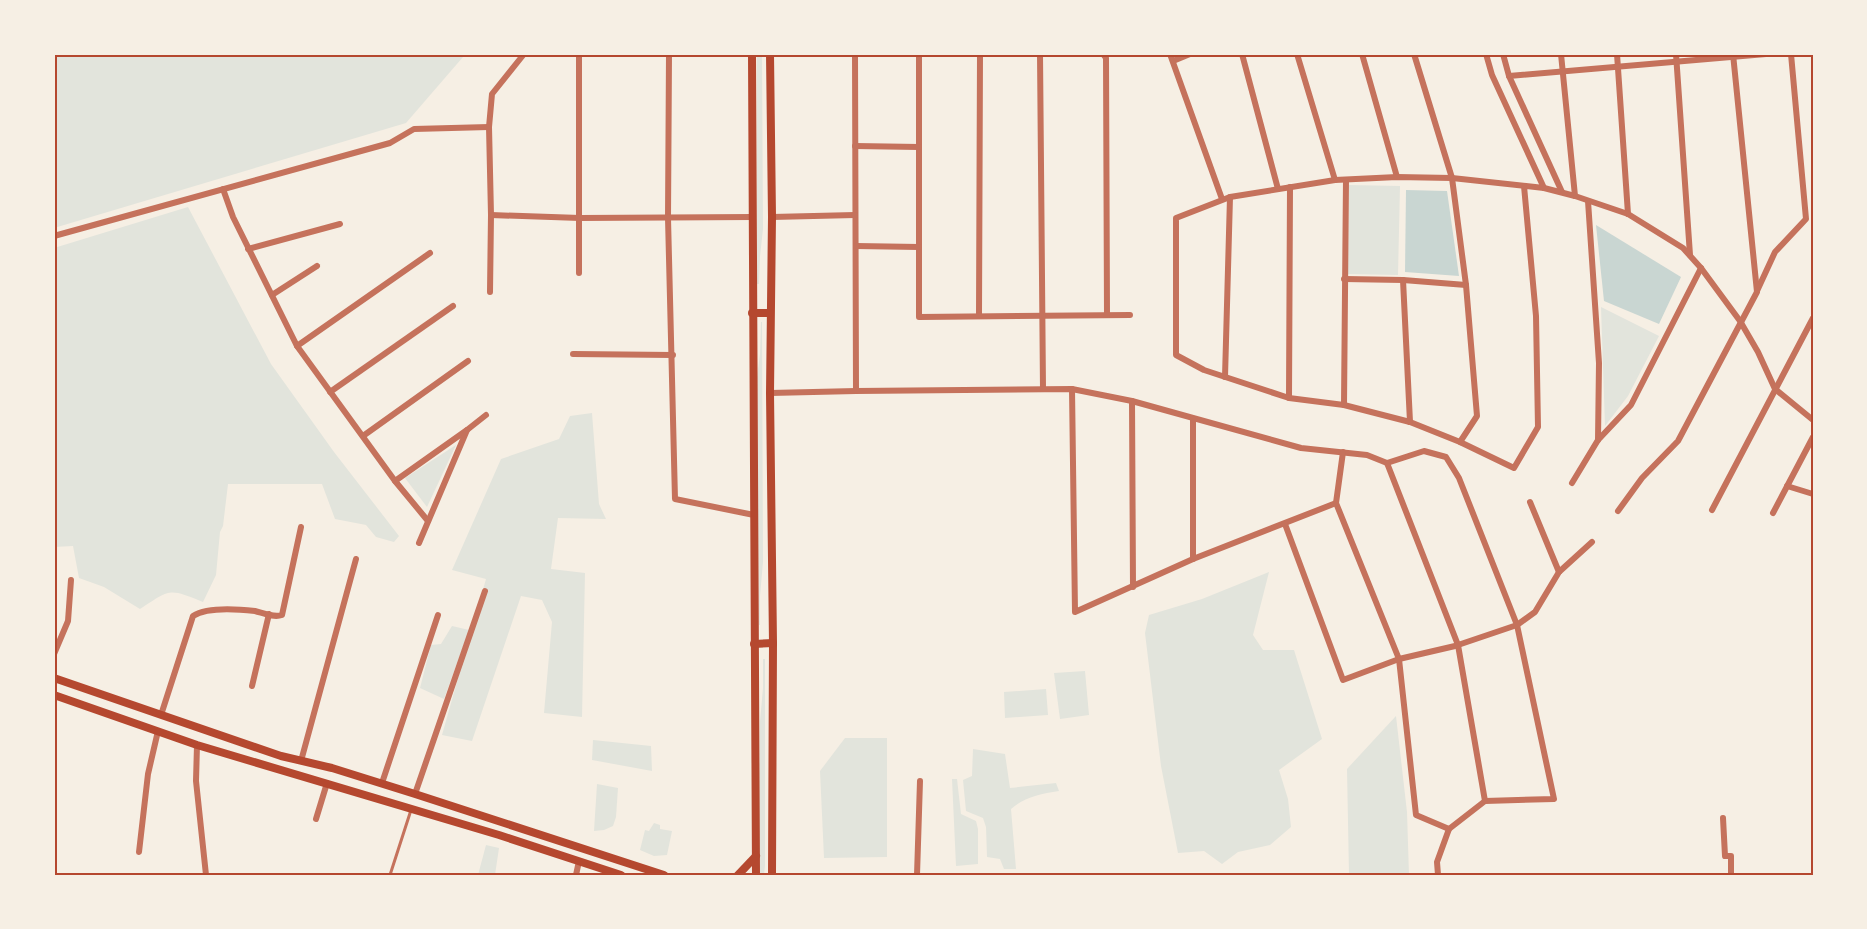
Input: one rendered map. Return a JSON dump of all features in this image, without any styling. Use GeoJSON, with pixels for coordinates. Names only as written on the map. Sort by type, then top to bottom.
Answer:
{"type":"FeatureCollection","features":[{"type":"Feature","properties":{"kind":"main road"},"geometry":{"type":"LineString","coordinates":[[752,54],[756,875]]}},
{"type":"Feature","properties":{"kind":"main road"},"geometry":{"type":"LineString","coordinates":[[770,54],[772,875]]}},
{"type":"Feature","properties":{"kind":"main road"},"geometry":{"type":"LineString","coordinates":[[752,313],[770,313]]}},
{"type":"Feature","properties":{"kind":"main road"},"geometry":{"type":"LineString","coordinates":[[754,644],[773,643]]}},
{"type":"Feature","properties":{"kind":"main road"},"geometry":{"type":"LineString","coordinates":[[56,678],[301,762],[332,768],[382,783],[664,875]]}},
{"type":"Feature","properties":{"kind":"main road"},"geometry":{"type":"LineString","coordinates":[[55,695],[197,745],[411,808],[621,875]]}},
{"type":"Feature","properties":{"kind":"main road"},"geometry":{"type":"LineString","coordinates":[[738,875],[756,856]]}},
{"type":"Feature","properties":{"kind":"street"},"geometry":{"type":"LineString","coordinates":[[490,292],[489,127],[492,94],[524,54]]}},
{"type":"Feature","properties":{"kind":"street"},"geometry":{"type":"LineString","coordinates":[[579,54],[579,273]]}},
{"type":"Feature","properties":{"kind":"street"},"geometry":{"type":"LineString","coordinates":[[669,54],[668,218],[675,499],[754,515]]}},
{"type":"Feature","properties":{"kind":"street"},"geometry":{"type":"LineString","coordinates":[[855,54],[856,391]]}},
{"type":"Feature","properties":{"kind":"street"},"geometry":{"type":"LineString","coordinates":[[920,54],[919,316],[1130,315]]}},
{"type":"Feature","properties":{"kind":"street"},"geometry":{"type":"LineString","coordinates":[[979,315],[980,54]]}},
{"type":"Feature","properties":{"kind":"street"},"geometry":{"type":"LineString","coordinates":[[1040,54],[1043,389]]}},
{"type":"Feature","properties":{"kind":"street"},"geometry":{"type":"LineString","coordinates":[[1103,54],[1106,58],[1107,315]]}},
{"type":"Feature","properties":{"kind":"street"},"geometry":{"type":"LineString","coordinates":[[1170,54],[1222,199]]}},
{"type":"Feature","properties":{"kind":"street"},"geometry":{"type":"LineString","coordinates":[[1173,62],[1190,54]]}},
{"type":"Feature","properties":{"kind":"street"},"geometry":{"type":"LineString","coordinates":[[1242,54],[1278,189]]}},
{"type":"Feature","properties":{"kind":"street"},"geometry":{"type":"LineString","coordinates":[[1297,54],[1335,180]]}},
{"type":"Feature","properties":{"kind":"street"},"geometry":{"type":"LineString","coordinates":[[1362,54],[1397,177]]}},
{"type":"Feature","properties":{"kind":"street"},"geometry":{"type":"LineString","coordinates":[[1414,54],[1452,178],[1466,285],[1477,416],[1460,442]]}},
{"type":"Feature","properties":{"kind":"street"},"geometry":{"type":"LineString","coordinates":[[1486,54],[1492,75],[1544,188]]}},
{"type":"Feature","properties":{"kind":"street"},"geometry":{"type":"LineString","coordinates":[[1503,54],[1509,76],[1562,192]]}},
{"type":"Feature","properties":{"kind":"street"},"geometry":{"type":"LineString","coordinates":[[1561,54],[1575,196]]}},
{"type":"Feature","properties":{"kind":"street"},"geometry":{"type":"LineString","coordinates":[[1617,54],[1628,214]]}},
{"type":"Feature","properties":{"kind":"street"},"geometry":{"type":"LineString","coordinates":[[1676,54],[1690,255]]}},
{"type":"Feature","properties":{"kind":"street"},"geometry":{"type":"LineString","coordinates":[[1509,76],[1766,54]]}},
{"type":"Feature","properties":{"kind":"street"},"geometry":{"type":"LineString","coordinates":[[1791,54],[1806,219]]}},
{"type":"Feature","properties":{"kind":"street"},"geometry":{"type":"LineString","coordinates":[[1733,56],[1757,292]]}},
{"type":"Feature","properties":{"kind":"street"},"geometry":{"type":"LineString","coordinates":[[54,236],[390,143],[414,129],[489,127]]}},
{"type":"Feature","properties":{"kind":"street"},"geometry":{"type":"LineString","coordinates":[[855,146],[919,147]]}},
{"type":"Feature","properties":{"kind":"street"},"geometry":{"type":"LineString","coordinates":[[1524,186],[1536,316],[1538,427],[1514,468],[1460,442],[1410,422],[1344,405],[1289,398],[1204,370],[1176,356],[1176,218],[1230,197],[1335,180],[1397,177],[1452,178],[1544,188],[1562,192],[1628,214],[1683,248],[1701,268],[1740,321],[1758,352],[1775,389],[1813,420]]}},
{"type":"Feature","properties":{"kind":"street"},"geometry":{"type":"LineString","coordinates":[[1344,405],[1346,180]]}},
{"type":"Feature","properties":{"kind":"street"},"geometry":{"type":"LineString","coordinates":[[1289,398],[1290,187]]}},
{"type":"Feature","properties":{"kind":"street"},"geometry":{"type":"LineString","coordinates":[[223,189],[248,249],[297,346],[395,481],[428,521]]}},
{"type":"Feature","properties":{"kind":"street"},"geometry":{"type":"LineString","coordinates":[[1225,377],[1230,197]]}},
{"type":"Feature","properties":{"kind":"street"},"geometry":{"type":"LineString","coordinates":[[1588,201],[1599,363],[1598,440]]}},
{"type":"Feature","properties":{"kind":"street"},"geometry":{"type":"LineString","coordinates":[[1618,511],[1642,478],[1678,441],[1757,292],[1775,252],[1813,213]]}},
{"type":"Feature","properties":{"kind":"street"},"geometry":{"type":"LineString","coordinates":[[491,215],[580,218],[753,217]]}},
{"type":"Feature","properties":{"kind":"street"},"geometry":{"type":"LineString","coordinates":[[772,217],[855,215]]}},
{"type":"Feature","properties":{"kind":"street"},"geometry":{"type":"LineString","coordinates":[[248,249],[340,224]]}},
{"type":"Feature","properties":{"kind":"street"},"geometry":{"type":"LineString","coordinates":[[856,246],[919,248]]}},
{"type":"Feature","properties":{"kind":"street"},"geometry":{"type":"LineString","coordinates":[[297,346],[430,254]]}},
{"type":"Feature","properties":{"kind":"street"},"geometry":{"type":"LineString","coordinates":[[272,295],[317,267]]}},
{"type":"Feature","properties":{"kind":"street"},"geometry":{"type":"LineString","coordinates":[[1572,483],[1598,440],[1631,405],[1701,268]]}},
{"type":"Feature","properties":{"kind":"street"},"geometry":{"type":"LineString","coordinates":[[1344,279],[1403,280],[1466,285]]}},
{"type":"Feature","properties":{"kind":"street"},"geometry":{"type":"LineString","coordinates":[[1403,280],[1410,422]]}},
{"type":"Feature","properties":{"kind":"street"},"geometry":{"type":"LineString","coordinates":[[330,392],[453,306]]}},
{"type":"Feature","properties":{"kind":"street"},"geometry":{"type":"LineString","coordinates":[[1712,510],[1813,318]]}},
{"type":"Feature","properties":{"kind":"street"},"geometry":{"type":"LineString","coordinates":[[573,354],[673,356]]}},
{"type":"Feature","properties":{"kind":"street"},"geometry":{"type":"LineString","coordinates":[[363,436],[468,361]]}},
{"type":"Feature","properties":{"kind":"street"},"geometry":{"type":"LineString","coordinates":[[770,393],[1072,389],[1132,401],[1300,448],[1367,455],[1387,463],[1424,451],[1446,457],[1459,478],[1516,625],[1554,799],[1485,801],[1449,829],[1437,862],[1438,875]]}},
{"type":"Feature","properties":{"kind":"street"},"geometry":{"type":"LineString","coordinates":[[1072,389],[1075,612],[1193,559],[1336,503]]}},
{"type":"Feature","properties":{"kind":"street"},"geometry":{"type":"LineString","coordinates":[[1132,401],[1133,587]]}},
{"type":"Feature","properties":{"kind":"street"},"geometry":{"type":"LineString","coordinates":[[395,481],[486,415]]}},
{"type":"Feature","properties":{"kind":"street"},"geometry":{"type":"LineString","coordinates":[[1193,419],[1193,559]]}},
{"type":"Feature","properties":{"kind":"street"},"geometry":{"type":"LineString","coordinates":[[419,543],[467,430]]}},
{"type":"Feature","properties":{"kind":"street"},"geometry":{"type":"LineString","coordinates":[[1773,513],[1813,438]]}},
{"type":"Feature","properties":{"kind":"street"},"geometry":{"type":"LineString","coordinates":[[1343,452],[1336,503],[1399,659],[1416,815],[1449,829]]}},
{"type":"Feature","properties":{"kind":"street"},"geometry":{"type":"LineString","coordinates":[[1387,463],[1458,645],[1485,801]]}},
{"type":"Feature","properties":{"kind":"street"},"geometry":{"type":"LineString","coordinates":[[1787,486],[1813,494]]}},
{"type":"Feature","properties":{"kind":"street"},"geometry":{"type":"LineString","coordinates":[[1530,502],[1559,572]]}},
{"type":"Feature","properties":{"kind":"street"},"geometry":{"type":"LineString","coordinates":[[1285,524],[1343,680],[1399,659],[1458,645],[1516,625],[1535,612],[1559,572],[1592,542]]}},
{"type":"Feature","properties":{"kind":"street"},"geometry":{"type":"LineString","coordinates":[[161,715],[194,615],[230,609],[279,616],[283,613],[301,528]]}},
{"type":"Feature","properties":{"kind":"street"},"geometry":{"type":"LineString","coordinates":[[301,762],[356,559]]}},
{"type":"Feature","properties":{"kind":"street"},"geometry":{"type":"LineString","coordinates":[[54,654],[68,621],[71,580]]}},
{"type":"Feature","properties":{"kind":"street"},"geometry":{"type":"LineString","coordinates":[[415,794],[485,591]]}},
{"type":"Feature","properties":{"kind":"street"},"geometry":{"type":"LineString","coordinates":[[252,686],[269,614]]}},
{"type":"Feature","properties":{"kind":"street"},"geometry":{"type":"LineString","coordinates":[[382,783],[438,615]]}},
{"type":"Feature","properties":{"kind":"street"},"geometry":{"type":"LineString","coordinates":[[139,852],[148,774],[159,731]]}},
{"type":"Feature","properties":{"kind":"street"},"geometry":{"type":"LineString","coordinates":[[197,745],[196,781],[206,875]]}},
{"type":"Feature","properties":{"kind":"street"},"geometry":{"type":"LineString","coordinates":[[917,875],[920,781]]}},
{"type":"Feature","properties":{"kind":"street"},"geometry":{"type":"LineString","coordinates":[[316,819],[327,783]]}},
{"type":"Feature","properties":{"kind":"street"},"geometry":{"type":"LineString","coordinates":[[1723,818],[1725,856],[1731,856],[1731,875]]}},
{"type":"Feature","properties":{"kind":"street"},"geometry":{"type":"LineString","coordinates":[[576,875],[579,861]]}},
{"type":"Feature","properties":{"kind":"lane"},"geometry":{"type":"LineString","coordinates":[[390,875],[411,808]]}},
{"type":"Feature","properties":{"kind":"shaded area"},"geometry":{"type":"Polygon","coordinates":[[[54,54],[459,54],[463,57],[406,123],[54,228],[54,54]]]}},
{"type":"Feature","properties":{"kind":"shaded area"},"geometry":{"type":"Polygon","coordinates":[[[757,54],[762,54],[763,229],[759,284],[757,284],[757,54]]]}},
{"type":"Feature","properties":{"kind":"shaded area"},"geometry":{"type":"Polygon","coordinates":[[[1349,185],[1400,186],[1398,275],[1348,274],[1349,185]]]}},
{"type":"Feature","properties":{"kind":"shaded area"},"geometry":{"type":"Polygon","coordinates":[[[1406,190],[1447,191],[1459,276],[1405,272],[1406,190]]]}},
{"type":"Feature","properties":{"kind":"shaded area"},"geometry":{"type":"Polygon","coordinates":[[[188,207],[271,364],[334,452],[399,536],[394,542],[376,537],[366,525],[335,519],[322,484],[228,484],[216,575],[203,602],[183,594],[170,593],[164,594],[140,609],[104,587],[79,578],[73,546],[54,547],[54,248],[188,207]]]}},
{"type":"Feature","properties":{"kind":"shaded area"},"geometry":{"type":"Polygon","coordinates":[[[1596,225],[1681,277],[1659,324],[1604,301],[1596,225]]]}},
{"type":"Feature","properties":{"kind":"shaded area"},"geometry":{"type":"Polygon","coordinates":[[[1601,307],[1659,336],[1628,396],[1605,426],[1601,307]]]}},
{"type":"Feature","properties":{"kind":"shaded area"},"geometry":{"type":"Polygon","coordinates":[[[761,322],[763,562],[759,625],[757,377],[761,322]]]}},
{"type":"Feature","properties":{"kind":"shaded area"},"geometry":{"type":"Polygon","coordinates":[[[592,413],[599,504],[606,519],[558,518],[551,569],[585,573],[582,717],[544,713],[552,622],[542,600],[521,596],[472,741],[442,735],[486,579],[452,570],[501,459],[559,439],[570,416],[592,413]]]}},
{"type":"Feature","properties":{"kind":"shaded area"},"geometry":{"type":"Polygon","coordinates":[[[456,445],[427,507],[405,478],[456,445]]]}},
{"type":"Feature","properties":{"kind":"shaded area"},"geometry":{"type":"Polygon","coordinates":[[[1269,572],[1253,635],[1263,650],[1294,650],[1322,739],[1279,770],[1288,799],[1291,827],[1270,845],[1238,852],[1222,864],[1204,851],[1178,853],[1161,766],[1145,633],[1149,615],[1202,599],[1269,572]]]}},
{"type":"Feature","properties":{"kind":"shaded area"},"geometry":{"type":"Polygon","coordinates":[[[452,626],[469,630],[444,699],[420,688],[431,645],[441,644],[452,626]]]}},
{"type":"Feature","properties":{"kind":"shaded area"},"geometry":{"type":"Polygon","coordinates":[[[763,659],[765,659],[765,866],[764,875],[759,875],[760,721],[763,659]]]}},
{"type":"Feature","properties":{"kind":"shaded area"},"geometry":{"type":"Polygon","coordinates":[[[1085,671],[1089,715],[1060,719],[1054,673],[1085,671]]]}},
{"type":"Feature","properties":{"kind":"shaded area"},"geometry":{"type":"Polygon","coordinates":[[[1046,689],[1048,715],[1005,718],[1004,692],[1046,689]]]}},
{"type":"Feature","properties":{"kind":"shaded area"},"geometry":{"type":"Polygon","coordinates":[[[1396,716],[1407,812],[1409,875],[1349,875],[1347,769],[1396,716]]]}},
{"type":"Feature","properties":{"kind":"shaded area"},"geometry":{"type":"Polygon","coordinates":[[[845,738],[887,738],[887,857],[824,858],[820,771],[845,738]]]}},
{"type":"Feature","properties":{"kind":"shaded area"},"geometry":{"type":"Polygon","coordinates":[[[593,740],[651,746],[652,771],[592,760],[593,740]]]}},
{"type":"Feature","properties":{"kind":"shaded area"},"geometry":{"type":"Polygon","coordinates":[[[973,749],[1005,754],[1010,788],[1056,783],[1059,791],[1033,797],[1011,809],[1016,869],[1004,869],[1000,859],[987,857],[986,827],[983,818],[966,811],[963,780],[972,776],[973,749]]]}},
{"type":"Feature","properties":{"kind":"shaded area"},"geometry":{"type":"Polygon","coordinates":[[[952,779],[957,779],[961,814],[976,821],[978,864],[956,866],[952,779]]]}},
{"type":"Feature","properties":{"kind":"shaded area"},"geometry":{"type":"Polygon","coordinates":[[[597,784],[618,788],[616,817],[613,826],[594,831],[597,784]]]}},
{"type":"Feature","properties":{"kind":"shaded area"},"geometry":{"type":"Polygon","coordinates":[[[654,823],[660,825],[660,829],[672,831],[667,855],[654,856],[640,850],[645,830],[649,831],[654,823]]]}},
{"type":"Feature","properties":{"kind":"shaded area"},"geometry":{"type":"Polygon","coordinates":[[[486,845],[499,848],[495,875],[478,875],[486,845]]]}}]}
